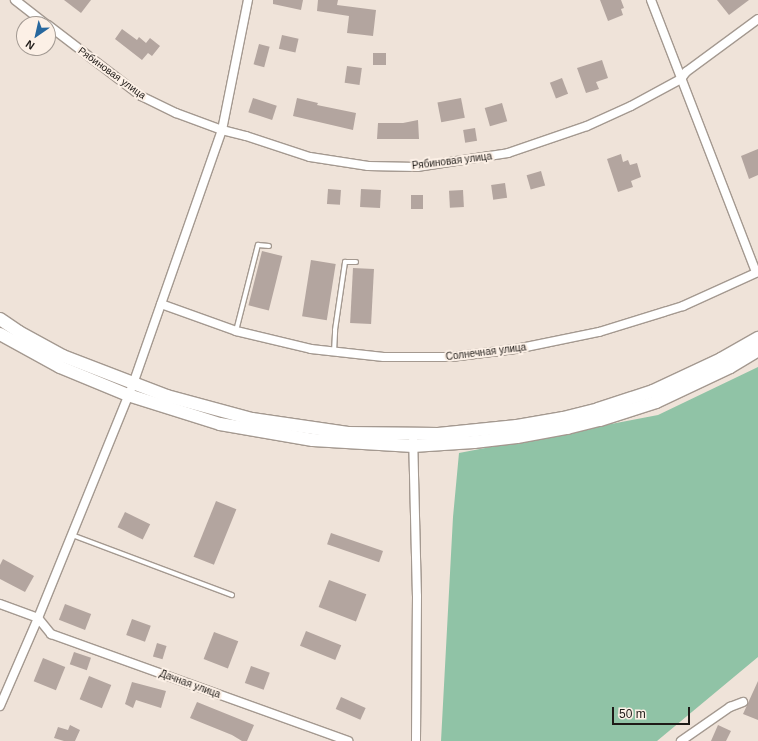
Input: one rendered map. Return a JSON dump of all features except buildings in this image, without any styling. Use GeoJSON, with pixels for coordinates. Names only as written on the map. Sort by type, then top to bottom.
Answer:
{"type":"FeatureCollection","features":[{"type":"Feature","properties":{"kind":"main road"},"geometry":{"type":"LineString","coordinates":[[0,319],[19,332],[131,390]]}},
{"type":"Feature","properties":{"kind":"main road"},"geometry":{"type":"LineString","coordinates":[[0,334],[60,367],[131,390],[224,412],[273,423],[413,440],[474,442],[517,437],[567,428],[600,420],[656,402],[730,367],[758,350]]}},
{"type":"Feature","properties":{"kind":"main road"},"geometry":{"type":"LineString","coordinates":[[413,440],[517,426],[563,418],[598,409],[659,389],[721,359],[758,338]]}},
{"type":"Feature","properties":{"kind":"street","name":"Рябиновая улица"},"geometry":{"type":"LineString","coordinates":[[15,0],[35,16]]}},
{"type":"Feature","properties":{"kind":"street"},"geometry":{"type":"LineString","coordinates":[[0,706],[38,618],[131,390],[222,130],[248,0]]}},
{"type":"Feature","properties":{"kind":"street"},"geometry":{"type":"LineString","coordinates":[[651,0],[757,272]]}},
{"type":"Feature","properties":{"kind":"street","name":"Рябиновая улица"},"geometry":{"type":"LineString","coordinates":[[56,32],[141,96],[176,113],[222,130],[246,136],[310,158],[368,166],[417,166],[508,153],[587,126],[631,106],[681,79],[686,72],[758,19]]}},
{"type":"Feature","properties":{"kind":"street","name":"Солнечная улица"},"geometry":{"type":"LineString","coordinates":[[161,304],[236,331],[311,349],[384,357],[451,357],[516,349],[599,332],[683,306],[757,272]]}},
{"type":"Feature","properties":{"kind":"street"},"geometry":{"type":"LineString","coordinates":[[413,440],[417,596],[416,741]]}},
{"type":"Feature","properties":{"kind":"street"},"geometry":{"type":"LineString","coordinates":[[0,604],[38,618]]}},
{"type":"Feature","properties":{"kind":"street","name":"Дачная улица"},"geometry":{"type":"LineString","coordinates":[[38,618],[51,634],[348,741]]}},
{"type":"Feature","properties":{"kind":"street"},"geometry":{"type":"LineString","coordinates":[[681,741],[730,707],[743,702]]}},
{"type":"Feature","properties":{"kind":"lane"},"geometry":{"type":"LineString","coordinates":[[236,331],[258,245],[269,246]]}},
{"type":"Feature","properties":{"kind":"lane"},"geometry":{"type":"LineString","coordinates":[[334,352],[335,330],[345,262],[356,262]]}},
{"type":"Feature","properties":{"kind":"lane"},"geometry":{"type":"LineString","coordinates":[[72,535],[232,595]]}},
{"type":"Feature","properties":{"kind":"green space"},"geometry":{"type":"Polygon","coordinates":[[[758,367],[758,657],[657,741],[441,741],[453,517],[459,453],[658,415],[758,367]]]}}]}
